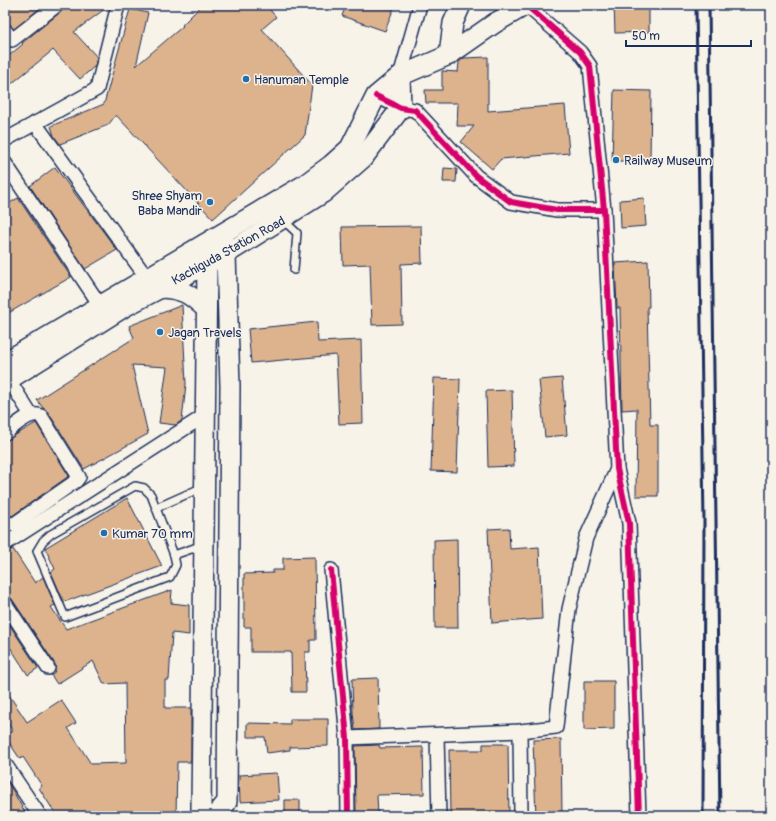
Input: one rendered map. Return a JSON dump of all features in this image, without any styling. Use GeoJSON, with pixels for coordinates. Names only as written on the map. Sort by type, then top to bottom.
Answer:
{"type":"FeatureCollection","features":[{"type":"Feature","properties":{"kind":"main road"},"geometry":{"type":"LineString","coordinates":[[449,55],[453,23],[461,5]]}},
{"type":"Feature","properties":{"kind":"main road","name":"Kachiguda Station Road"},"geometry":{"type":"LineString","coordinates":[[6,375],[126,306],[154,283],[213,240],[304,185],[332,165],[350,148],[376,96],[400,76],[449,55],[495,23],[526,5]]}},
{"type":"Feature","properties":{"kind":"main road"},"geometry":{"type":"LineString","coordinates":[[400,76],[401,108]]}},
{"type":"Feature","properties":{"kind":"main road","name":"Kachiguda Station Road"},"geometry":{"type":"LineString","coordinates":[[6,375],[100,305],[207,263],[226,254],[283,220],[323,193],[363,158],[401,108]]}},
{"type":"Feature","properties":{"kind":"main road"},"geometry":{"type":"LineString","coordinates":[[213,240],[226,254],[230,386],[227,802],[215,816]]}},
{"type":"Feature","properties":{"kind":"main road"},"geometry":{"type":"LineString","coordinates":[[207,816],[200,809],[203,487],[207,263],[213,240]]}},
{"type":"Feature","properties":{"kind":"main road"},"geometry":{"type":"LineString","coordinates":[[154,283],[187,293],[206,309]]}},
{"type":"Feature","properties":{"kind":"street"},"geometry":{"type":"LineString","coordinates":[[5,30],[12,40],[57,5]]}},
{"type":"Feature","properties":{"kind":"street"},"geometry":{"type":"LineString","coordinates":[[5,140],[97,89],[118,5]]}},
{"type":"Feature","properties":{"kind":"street"},"geometry":{"type":"LineString","coordinates":[[400,76],[420,5]]}},
{"type":"Feature","properties":{"kind":"street"},"geometry":{"type":"LineString","coordinates":[[526,5],[580,52],[590,66],[604,210],[617,469],[629,522],[639,816]]}},
{"type":"Feature","properties":{"kind":"street"},"geometry":{"type":"LineString","coordinates":[[376,96],[401,108],[414,110],[476,176],[511,202],[557,210],[604,210]]}},
{"type":"Feature","properties":{"kind":"street"},"geometry":{"type":"LineString","coordinates":[[35,123],[154,283]]}},
{"type":"Feature","properties":{"kind":"street"},"geometry":{"type":"LineString","coordinates":[[5,163],[100,305]]}},
{"type":"Feature","properties":{"kind":"street"},"geometry":{"type":"LineString","coordinates":[[6,375],[31,415]]}},
{"type":"Feature","properties":{"kind":"street"},"geometry":{"type":"LineString","coordinates":[[5,433],[31,415],[37,414],[41,416],[79,476],[76,481],[14,524],[5,523]]}},
{"type":"Feature","properties":{"kind":"street"},"geometry":{"type":"LineString","coordinates":[[5,544],[204,416]]}},
{"type":"Feature","properties":{"kind":"street"},"geometry":{"type":"LineString","coordinates":[[347,738],[437,736],[520,731],[556,727],[569,609],[586,538],[617,469]]}},
{"type":"Feature","properties":{"kind":"street"},"geometry":{"type":"LineString","coordinates":[[331,570],[347,738],[348,816]]}},
{"type":"Feature","properties":{"kind":"street"},"geometry":{"type":"LineString","coordinates":[[5,603],[48,668]]}},
{"type":"Feature","properties":{"kind":"street"},"geometry":{"type":"LineString","coordinates":[[520,731],[520,816]]}},
{"type":"Feature","properties":{"kind":"street"},"geometry":{"type":"LineString","coordinates":[[437,736],[439,816]]}},
{"type":"Feature","properties":{"kind":"street"},"geometry":{"type":"LineString","coordinates":[[5,764],[40,816]]}},
{"type":"Feature","properties":{"kind":"lane"},"geometry":{"type":"LineString","coordinates":[[283,220],[297,233],[294,270]]}},
{"type":"Feature","properties":{"kind":"lane"},"geometry":{"type":"LineString","coordinates":[[135,486],[144,488],[151,495],[156,508],[174,554],[176,565],[170,577],[65,617],[37,551],[43,541],[51,534],[135,486]]}},
{"type":"Feature","properties":{"kind":"lane"},"geometry":{"type":"LineString","coordinates":[[156,508],[203,487]]}},
{"type":"Feature","properties":{"kind":"lane"},"geometry":{"type":"LineString","coordinates":[[174,554],[203,545]]}},
{"type":"Feature","properties":{"kind":"building"},"geometry":{"type":"Polygon","coordinates":[[[5,5],[44,5],[14,29],[5,21],[5,5]]]}},
{"type":"Feature","properties":{"kind":"building"},"geometry":{"type":"Polygon","coordinates":[[[65,5],[110,5],[74,32],[97,57],[95,66],[80,79],[53,50],[5,89],[5,59],[23,44],[22,43],[62,11],[65,5]]]}},
{"type":"Feature","properties":{"kind":"building"},"geometry":{"type":"Polygon","coordinates":[[[202,5],[266,5],[276,17],[262,29],[312,85],[305,135],[213,219],[116,115],[108,125],[60,144],[54,136],[51,126],[104,104],[130,9],[148,13],[136,66],[183,26],[182,25],[202,5]]]}},
{"type":"Feature","properties":{"kind":"building"},"geometry":{"type":"Polygon","coordinates":[[[346,5],[395,5],[385,31],[342,16],[346,5]]]}},
{"type":"Feature","properties":{"kind":"building"},"geometry":{"type":"Polygon","coordinates":[[[614,5],[649,5],[649,32],[615,33],[614,5]]]}},
{"type":"Feature","properties":{"kind":"building"},"geometry":{"type":"Polygon","coordinates":[[[488,57],[488,111],[565,105],[569,153],[501,159],[492,169],[461,142],[474,126],[457,126],[458,103],[426,103],[425,90],[442,90],[442,71],[458,72],[459,62],[464,58],[488,57]]]}},
{"type":"Feature","properties":{"kind":"building"},"geometry":{"type":"Polygon","coordinates":[[[614,90],[651,91],[650,161],[612,161],[614,90]]]}},
{"type":"Feature","properties":{"kind":"building"},"geometry":{"type":"Polygon","coordinates":[[[55,167],[117,250],[85,269],[30,186],[55,167]]]}},
{"type":"Feature","properties":{"kind":"building"},"geometry":{"type":"Polygon","coordinates":[[[444,168],[457,169],[456,182],[443,182],[444,168]]]}},
{"type":"Feature","properties":{"kind":"building"},"geometry":{"type":"Polygon","coordinates":[[[18,198],[71,277],[5,315],[5,206],[18,198]]]}},
{"type":"Feature","properties":{"kind":"building"},"geometry":{"type":"Polygon","coordinates":[[[644,198],[646,226],[621,228],[620,200],[644,198]]]}},
{"type":"Feature","properties":{"kind":"building"},"geometry":{"type":"Polygon","coordinates":[[[421,226],[422,263],[401,264],[402,324],[372,325],[370,264],[343,265],[342,227],[421,226]]]}},
{"type":"Feature","properties":{"kind":"building"},"geometry":{"type":"Polygon","coordinates":[[[648,261],[649,307],[647,307],[650,425],[658,425],[658,496],[636,496],[637,409],[622,410],[620,308],[617,308],[615,263],[648,261]]]}},
{"type":"Feature","properties":{"kind":"building"},"geometry":{"type":"Polygon","coordinates":[[[182,305],[186,384],[182,420],[176,425],[159,423],[167,367],[132,365],[148,434],[84,469],[48,412],[37,400],[134,338],[129,326],[182,305]]]}},
{"type":"Feature","properties":{"kind":"building"},"geometry":{"type":"Polygon","coordinates":[[[317,322],[318,342],[361,340],[363,423],[339,424],[336,355],[251,363],[248,329],[317,322]]]}},
{"type":"Feature","properties":{"kind":"building"},"geometry":{"type":"Polygon","coordinates":[[[434,378],[460,379],[457,472],[431,471],[434,378]]]}},
{"type":"Feature","properties":{"kind":"building"},"geometry":{"type":"Polygon","coordinates":[[[562,378],[567,435],[545,437],[539,380],[562,378]]]}},
{"type":"Feature","properties":{"kind":"building"},"geometry":{"type":"Polygon","coordinates":[[[512,390],[514,466],[488,467],[486,391],[512,390]]]}},
{"type":"Feature","properties":{"kind":"building"},"geometry":{"type":"Polygon","coordinates":[[[36,423],[69,476],[12,516],[5,515],[5,441],[36,423]]]}},
{"type":"Feature","properties":{"kind":"building"},"geometry":{"type":"Polygon","coordinates":[[[127,498],[162,566],[64,602],[51,572],[55,569],[45,548],[127,498]]]}},
{"type":"Feature","properties":{"kind":"building"},"geometry":{"type":"Polygon","coordinates":[[[509,528],[510,549],[539,547],[542,619],[492,623],[488,529],[509,528]]]}},
{"type":"Feature","properties":{"kind":"building"},"geometry":{"type":"Polygon","coordinates":[[[457,539],[458,628],[435,628],[434,540],[457,539]]]}},
{"type":"Feature","properties":{"kind":"building"},"geometry":{"type":"Polygon","coordinates":[[[13,549],[35,583],[43,577],[55,605],[51,607],[66,629],[172,590],[171,603],[189,605],[189,635],[172,633],[169,680],[165,680],[165,708],[191,708],[191,762],[177,762],[176,816],[57,816],[39,788],[42,786],[23,757],[20,759],[5,736],[13,731],[5,719],[5,689],[27,722],[61,700],[76,723],[68,728],[91,764],[126,763],[125,683],[104,684],[93,661],[57,684],[51,675],[55,671],[55,664],[12,599],[5,595],[5,552],[13,549]]]}},
{"type":"Feature","properties":{"kind":"building"},"geometry":{"type":"Polygon","coordinates":[[[315,557],[316,640],[310,640],[310,652],[305,652],[306,692],[292,692],[291,652],[251,652],[251,627],[244,627],[244,574],[273,573],[273,570],[283,570],[283,558],[315,557]]]}},
{"type":"Feature","properties":{"kind":"building"},"geometry":{"type":"Polygon","coordinates":[[[5,618],[38,668],[28,675],[10,647],[5,650],[5,618]]]}},
{"type":"Feature","properties":{"kind":"building"},"geometry":{"type":"Polygon","coordinates":[[[378,678],[379,729],[355,730],[352,679],[378,678]]]}},
{"type":"Feature","properties":{"kind":"building"},"geometry":{"type":"Polygon","coordinates":[[[584,681],[614,681],[614,729],[584,730],[584,681]]]}},
{"type":"Feature","properties":{"kind":"building"},"geometry":{"type":"Polygon","coordinates":[[[290,719],[328,719],[328,746],[290,747],[290,750],[267,753],[265,737],[247,737],[247,723],[290,724],[290,719]]]}},
{"type":"Feature","properties":{"kind":"building"},"geometry":{"type":"Polygon","coordinates":[[[561,739],[562,816],[536,816],[533,740],[561,739]]]}},
{"type":"Feature","properties":{"kind":"building"},"geometry":{"type":"Polygon","coordinates":[[[483,744],[508,744],[509,816],[450,816],[449,750],[483,750],[483,744]]]}},
{"type":"Feature","properties":{"kind":"building"},"geometry":{"type":"Polygon","coordinates":[[[379,745],[380,748],[423,747],[424,794],[377,795],[378,816],[356,816],[355,746],[379,745]]]}},
{"type":"Feature","properties":{"kind":"building"},"geometry":{"type":"Polygon","coordinates":[[[277,773],[279,800],[240,802],[239,775],[277,773]]]}},
{"type":"Feature","properties":{"kind":"building"},"geometry":{"type":"Polygon","coordinates":[[[5,778],[13,791],[27,816],[5,816],[5,778]]]}},
{"type":"Feature","properties":{"kind":"building"},"geometry":{"type":"Polygon","coordinates":[[[285,800],[300,800],[300,816],[285,816],[285,800]]]}},
{"type":"Feature","properties":{"kind":"railway"},"geometry":{"type":"LineString","coordinates":[[696,5],[704,522],[703,816]]}},
{"type":"Feature","properties":{"kind":"railway"},"geometry":{"type":"LineString","coordinates":[[709,5],[720,816]]}},
{"type":"Feature","properties":{"kind":"cycle path"},"geometry":{"type":"LineString","coordinates":[[526,5],[580,52],[590,66],[604,210],[617,469],[629,523],[639,816]]}},
{"type":"Feature","properties":{"kind":"cycle path"},"geometry":{"type":"LineString","coordinates":[[376,96],[401,108],[415,110],[476,176],[511,202],[557,210],[604,210]]}},
{"type":"Feature","properties":{"kind":"cycle path"},"geometry":{"type":"LineString","coordinates":[[331,570],[347,738],[348,816]]}},
{"type":"Feature","properties":{"kind":"place","name":"Hanuman Temple"},"geometry":{"type":"Point","coordinates":[246,79]}},
{"type":"Feature","properties":{"kind":"place","name":"Railway Museum"},"geometry":{"type":"Point","coordinates":[616,160]}},
{"type":"Feature","properties":{"kind":"place","name":"Shree Shyam Baba Mandir"},"geometry":{"type":"Point","coordinates":[210,202]}},
{"type":"Feature","properties":{"kind":"place","name":"Jagan Travels"},"geometry":{"type":"Point","coordinates":[160,332]}},
{"type":"Feature","properties":{"kind":"place","name":"Kumar 70 mm"},"geometry":{"type":"Point","coordinates":[104,533]}}]}
